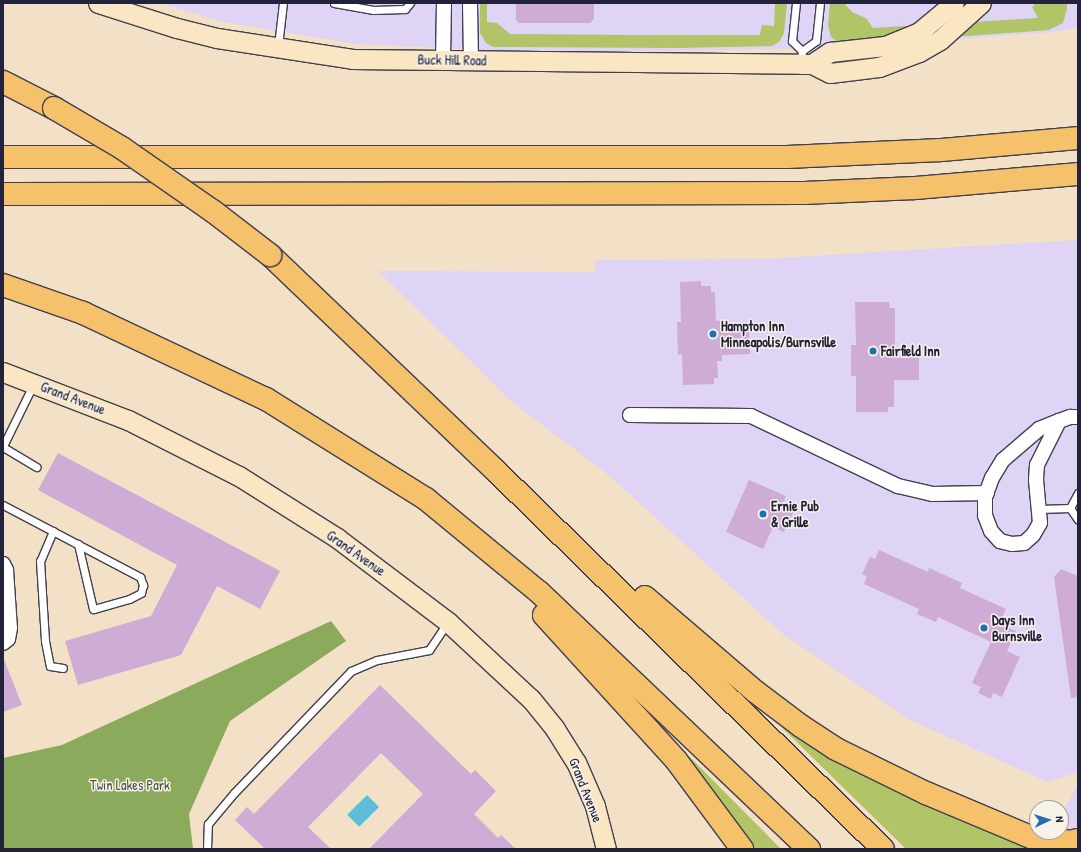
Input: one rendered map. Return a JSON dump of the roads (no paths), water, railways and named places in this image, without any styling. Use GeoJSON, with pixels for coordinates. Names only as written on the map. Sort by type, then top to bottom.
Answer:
{"type":"FeatureCollection","features":[{"type":"Feature","properties":{"kind":"highway"},"geometry":{"type":"LineString","coordinates":[[3,82],[54,108],[129,153],[214,212],[270,255],[495,470],[883,849]]}},
{"type":"Feature","properties":{"kind":"highway"},"geometry":{"type":"LineString","coordinates":[[3,158],[780,157],[941,150],[1078,138]]}},
{"type":"Feature","properties":{"kind":"highway"},"geometry":{"type":"LineString","coordinates":[[3,194],[804,193],[915,188],[1078,174]]}},
{"type":"Feature","properties":{"kind":"highway"},"geometry":{"type":"LineString","coordinates":[[3,284],[83,313],[266,399],[373,464],[426,499],[469,533],[538,592],[809,849]]}},
{"type":"Feature","properties":{"kind":"highway"},"geometry":{"type":"LineString","coordinates":[[495,470],[756,692],[801,726],[878,771],[1059,849]]}},
{"type":"Feature","properties":{"kind":"highway"},"geometry":{"type":"LineString","coordinates":[[469,533],[676,760],[742,849]]}},
{"type":"Feature","properties":{"kind":"highway"},"geometry":{"type":"LineString","coordinates":[[1004,825],[1068,842],[1078,840]]}},
{"type":"Feature","properties":{"kind":"street","name":"Buck Hill Road"},"geometry":{"type":"LineString","coordinates":[[98,3],[177,28],[277,48],[352,59],[805,60],[830,73],[878,67],[898,61],[940,40],[981,3]]}},
{"type":"Feature","properties":{"kind":"street"},"geometry":{"type":"LineString","coordinates":[[443,60],[444,3]]}},
{"type":"Feature","properties":{"kind":"street"},"geometry":{"type":"LineString","coordinates":[[470,3],[471,60]]}},
{"type":"Feature","properties":{"kind":"street"},"geometry":{"type":"LineString","coordinates":[[805,60],[830,52],[885,46],[912,35],[936,19],[954,3]]}},
{"type":"Feature","properties":{"kind":"street","name":"Grand Avenue"},"geometry":{"type":"LineString","coordinates":[[3,372],[128,420],[239,476],[337,538],[448,622],[525,694],[555,729],[579,768],[595,806],[606,849]]}},
{"type":"Feature","properties":{"kind":"street"},"geometry":{"type":"LineString","coordinates":[[630,415],[751,416],[898,486],[932,494],[987,493]]}},
{"type":"Feature","properties":{"kind":"street"},"geometry":{"type":"LineString","coordinates":[[1059,421],[1037,465],[1036,480],[1040,523],[1033,535],[1024,543],[1012,544],[1000,540],[991,531],[985,515],[987,493],[992,478],[1003,460],[1022,442],[1039,429],[1059,421],[1078,417]]}},
{"type":"Feature","properties":{"kind":"street"},"geometry":{"type":"LineString","coordinates":[[3,564],[6,570],[10,628],[8,638],[3,643]]}},
{"type":"Feature","properties":{"kind":"lane"},"geometry":{"type":"LineString","coordinates":[[277,48],[283,3]]}},
{"type":"Feature","properties":{"kind":"lane"},"geometry":{"type":"LineString","coordinates":[[334,3],[406,9],[410,3]]}},
{"type":"Feature","properties":{"kind":"lane"},"geometry":{"type":"LineString","coordinates":[[796,3],[792,41],[805,60],[816,41],[820,3]]}},
{"type":"Feature","properties":{"kind":"lane"},"geometry":{"type":"LineString","coordinates":[[34,383],[3,447],[36,467]]}},
{"type":"Feature","properties":{"kind":"lane"},"geometry":{"type":"LineString","coordinates":[[1070,508],[1078,493]]}},
{"type":"Feature","properties":{"kind":"lane"},"geometry":{"type":"LineString","coordinates":[[3,505],[78,544],[140,577],[143,585],[141,593],[129,600],[93,609],[78,544]]}},
{"type":"Feature","properties":{"kind":"lane"},"geometry":{"type":"LineString","coordinates":[[1039,509],[1070,508]]}},
{"type":"Feature","properties":{"kind":"lane"},"geometry":{"type":"LineString","coordinates":[[1070,508],[1078,520]]}},
{"type":"Feature","properties":{"kind":"lane"},"geometry":{"type":"LineString","coordinates":[[53,531],[40,561],[45,641],[50,666],[63,668]]}},
{"type":"Feature","properties":{"kind":"lane"},"geometry":{"type":"LineString","coordinates":[[207,849],[208,824],[234,793],[351,671],[377,660],[429,650],[448,622]]}},
{"type":"Feature","properties":{"kind":"water"},"geometry":{"type":"Polygon","coordinates":[[[367,795],[379,807],[359,827],[347,815],[367,795]]]}},
{"type":"Feature","properties":{"kind":"place","name":"Hampton Inn Minneapolis/Burnsville"},"geometry":{"type":"Point","coordinates":[713,334]}},
{"type":"Feature","properties":{"kind":"place","name":"Fairfield Inn"},"geometry":{"type":"Point","coordinates":[873,351]}},
{"type":"Feature","properties":{"kind":"place","name":"Ernie Pub & Grille"},"geometry":{"type":"Point","coordinates":[763,514]}},
{"type":"Feature","properties":{"kind":"place","name":"Days Inn Burnsville"},"geometry":{"type":"Point","coordinates":[984,628]}},
{"type":"Feature","properties":{"kind":"park label","name":"Twin Lakes Park"},"geometry":{"type":"Point","coordinates":[130,785]}}]}
